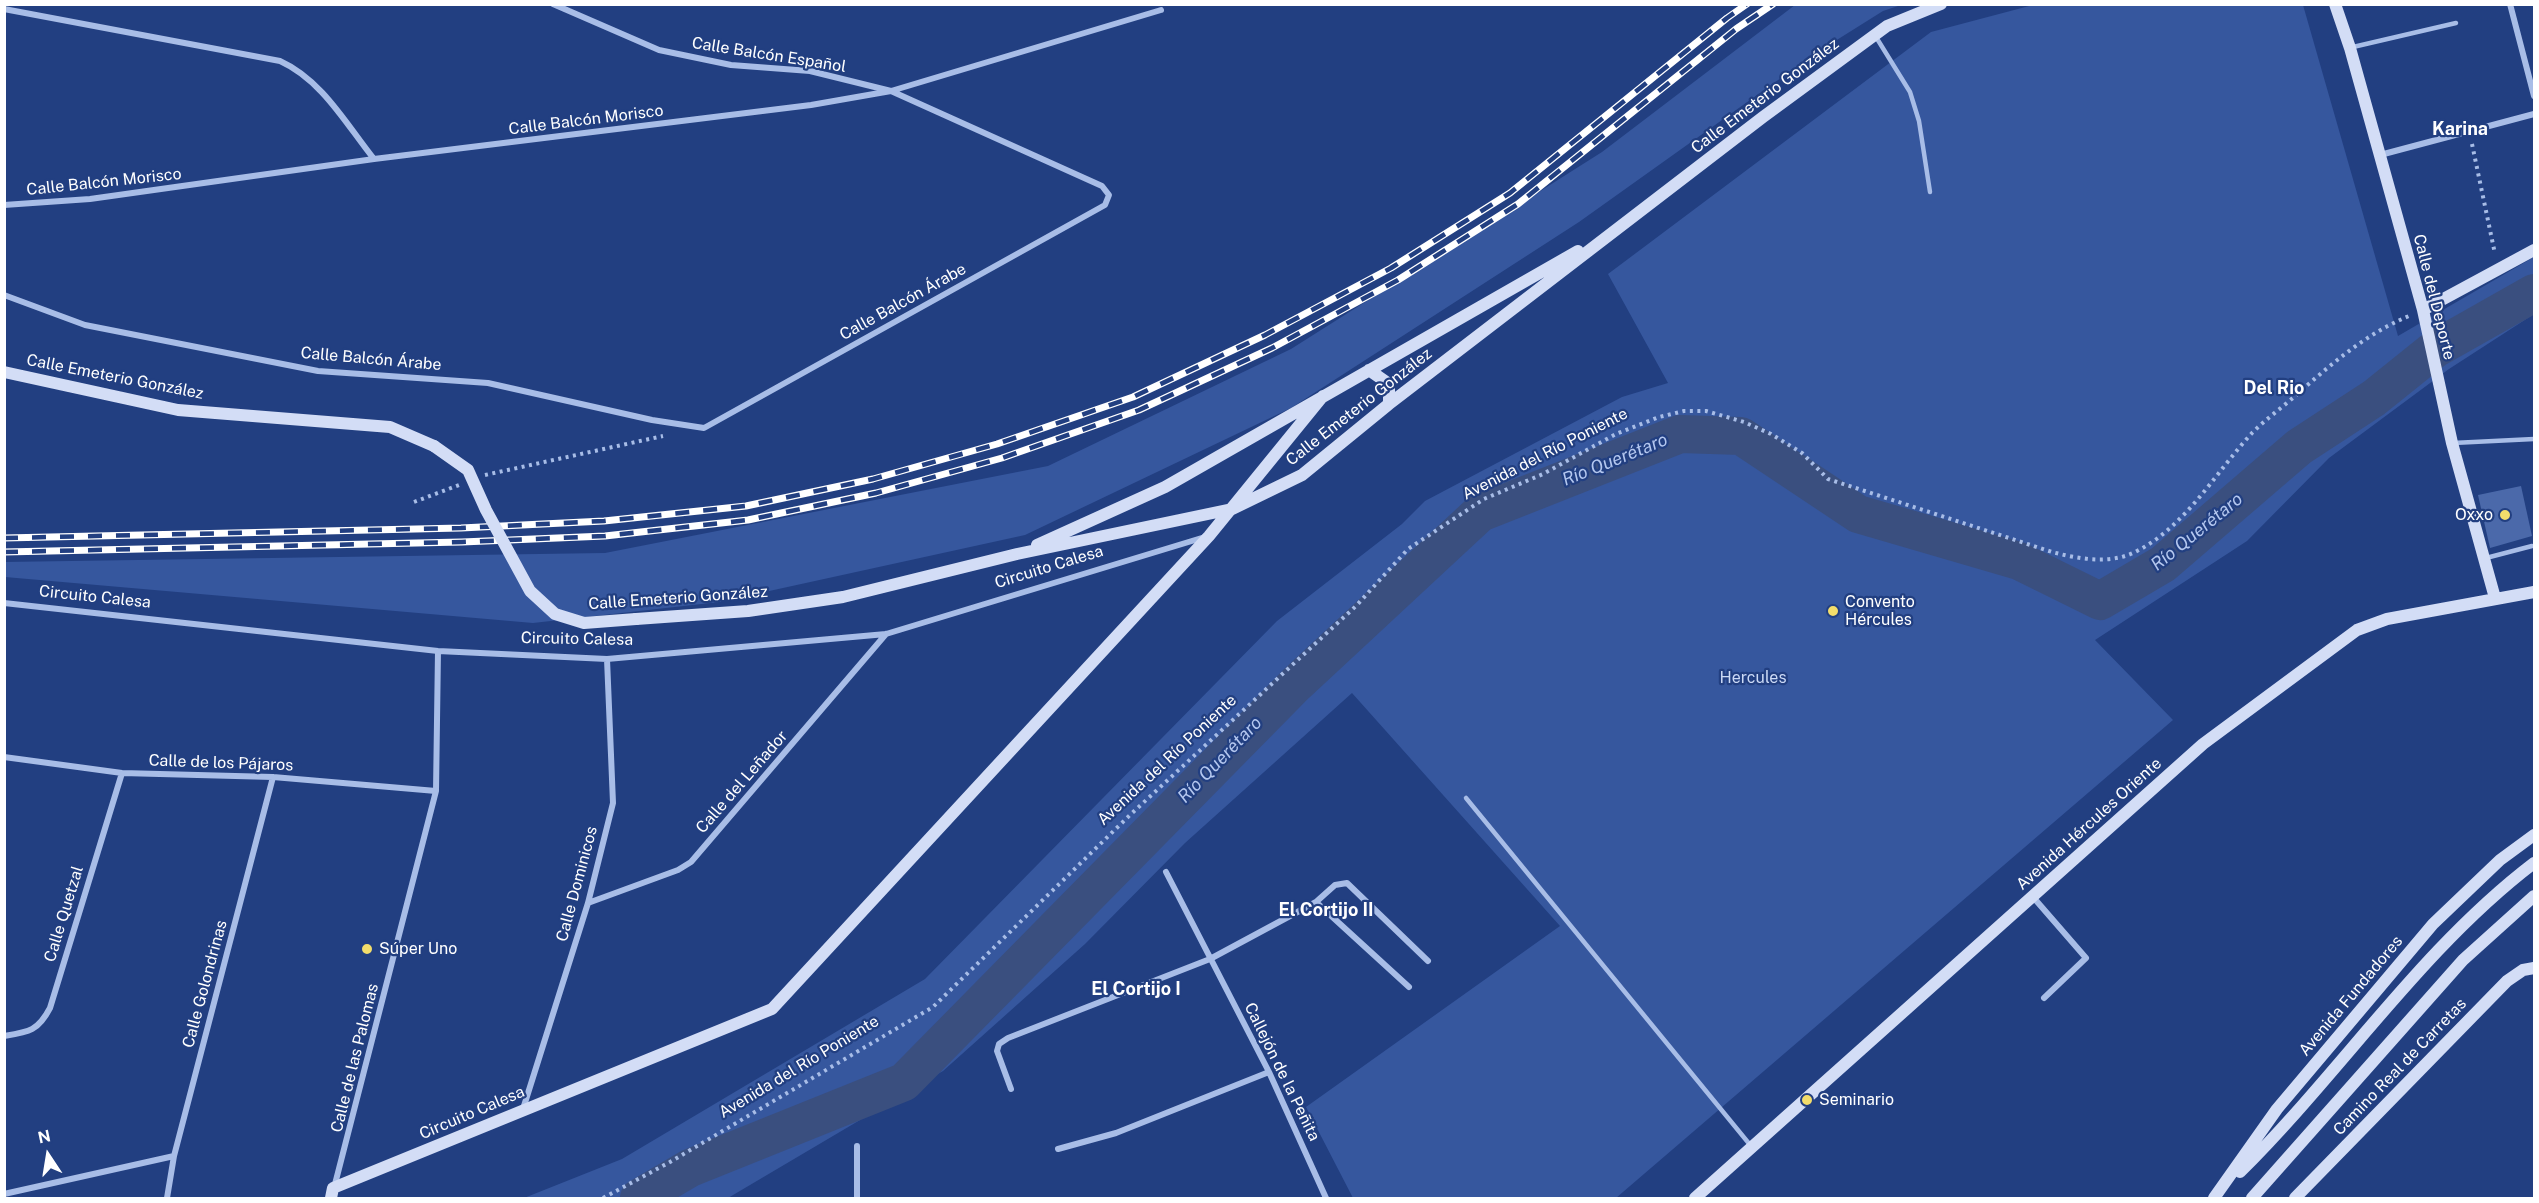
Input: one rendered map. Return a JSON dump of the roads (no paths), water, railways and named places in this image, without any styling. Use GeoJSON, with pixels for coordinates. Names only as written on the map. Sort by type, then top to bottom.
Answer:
{"type":"FeatureCollection","features":[{"type":"Feature","properties":{"kind":"street","name":"Calle Balcón Español"},"geometry":{"type":"LineString","coordinates":[[553,4],[659,50],[731,65],[810,71],[891,91],[1102,186],[1109,195]]}},
{"type":"Feature","properties":{"kind":"street","name":"Calle Emeterio González"},"geometry":{"type":"LineString","coordinates":[[4,372],[178,410],[390,427],[435,446],[468,470],[486,510],[530,591],[555,614],[585,623],[748,611],[843,597],[1017,554],[1232,509],[1302,475],[1389,404],[1874,35],[1887,26],[1941,4]]}},
{"type":"Feature","properties":{"kind":"street","name":"Calle del Deporte"},"geometry":{"type":"LineString","coordinates":[[2335,4],[2350,48],[2424,317],[2452,443],[2495,598]]}},
{"type":"Feature","properties":{"kind":"street"},"geometry":{"type":"LineString","coordinates":[[2510,4],[2535,96]]}},
{"type":"Feature","properties":{"kind":"street"},"geometry":{"type":"LineString","coordinates":[[4,9],[280,61],[298,69],[315,83],[374,159]]}},
{"type":"Feature","properties":{"kind":"street","name":"Calle Balcón Morisco"},"geometry":{"type":"LineString","coordinates":[[4,206],[123,195],[374,159],[811,105],[891,91],[1161,10]]}},
{"type":"Feature","properties":{"kind":"street"},"geometry":{"type":"LineString","coordinates":[[2380,155],[2535,114]]}},
{"type":"Feature","properties":{"kind":"street","name":"Calle Balcón Árabe"},"geometry":{"type":"LineString","coordinates":[[4,295],[85,325],[318,371],[488,383],[652,420],[704,428],[1105,205],[1109,195]]}},
{"type":"Feature","properties":{"kind":"street","name":"Calle Emeterio González"},"geometry":{"type":"LineString","coordinates":[[1017,554],[1165,487],[1617,229]]}},
{"type":"Feature","properties":{"kind":"street"},"geometry":{"type":"LineString","coordinates":[[2424,317],[2535,250]]}},
{"type":"Feature","properties":{"kind":"street"},"geometry":{"type":"LineString","coordinates":[[1370,370],[1389,384],[1389,404]]}},
{"type":"Feature","properties":{"kind":"street","name":"Circuito Calesa"},"geometry":{"type":"LineString","coordinates":[[332,1193],[522,1110],[772,1009],[1209,536],[1323,396]]}},
{"type":"Feature","properties":{"kind":"street","name":"Circuito Calesa"},"geometry":{"type":"LineString","coordinates":[[4,603],[438,651],[608,659],[886,634],[1209,536]]}},
{"type":"Feature","properties":{"kind":"street","name":"Avenida Hércules Oriente"},"geometry":{"type":"LineString","coordinates":[[1700,1197],[2203,744],[2357,630],[2387,619],[2535,592]]}},
{"type":"Feature","properties":{"kind":"street","name":"Calle del Leñador"},"geometry":{"type":"LineString","coordinates":[[588,903],[678,870],[691,862],[886,634]]}},
{"type":"Feature","properties":{"kind":"street","name":"Calle de las Palomas"},"geometry":{"type":"LineString","coordinates":[[332,1193],[436,791],[438,651]]}},
{"type":"Feature","properties":{"kind":"street","name":"Calle Dominicos"},"geometry":{"type":"LineString","coordinates":[[522,1110],[588,903],[613,803],[608,659]]}},
{"type":"Feature","properties":{"kind":"street","name":"Calle de los Pájaros"},"geometry":{"type":"LineString","coordinates":[[4,757],[122,773],[273,777],[436,791]]}},
{"type":"Feature","properties":{"kind":"street","name":"Calle Quetzal"},"geometry":{"type":"LineString","coordinates":[[4,1036],[29,1032],[42,1023],[50,1008],[122,773]]}},
{"type":"Feature","properties":{"kind":"street","name":"Calle Golondrinas"},"geometry":{"type":"LineString","coordinates":[[167,1198],[174,1156],[273,777]]}},
{"type":"Feature","properties":{"kind":"street","name":"Avenida Fundadores"},"geometry":{"type":"LineString","coordinates":[[2215,1197],[2277,1109],[2433,924],[2500,861],[2535,836]]}},
{"type":"Feature","properties":{"kind":"street"},"geometry":{"type":"LineString","coordinates":[[2215,1197],[2290,1123],[2462,925],[2478,909],[2535,863]]}},
{"type":"Feature","properties":{"kind":"street","name":"Callejón de la Peñita"},"geometry":{"type":"LineString","coordinates":[[1166,872],[1269,1072],[1326,1198]]}},
{"type":"Feature","properties":{"kind":"street"},"geometry":{"type":"LineString","coordinates":[[1011,1089],[997,1051],[999,1044],[1008,1038],[1210,959],[1316,902],[1335,885],[1347,883],[1428,961]]}},
{"type":"Feature","properties":{"kind":"street"},"geometry":{"type":"LineString","coordinates":[[2252,1198],[2463,960],[2535,896]]}},
{"type":"Feature","properties":{"kind":"street"},"geometry":{"type":"LineString","coordinates":[[2033,897],[2086,958],[2044,998]]}},
{"type":"Feature","properties":{"kind":"street"},"geometry":{"type":"LineString","coordinates":[[1316,902],[1409,987]]}},
{"type":"Feature","properties":{"kind":"street","name":"Camino Real de Carretas"},"geometry":{"type":"LineString","coordinates":[[2295,1198],[2507,981],[2523,970],[2535,968]]}},
{"type":"Feature","properties":{"kind":"street"},"geometry":{"type":"LineString","coordinates":[[1058,1149],[1116,1133],[1269,1072]]}},
{"type":"Feature","properties":{"kind":"street"},"geometry":{"type":"LineString","coordinates":[[857,1146],[857,1198]]}},
{"type":"Feature","properties":{"kind":"street"},"geometry":{"type":"LineString","coordinates":[[4,1194],[174,1156]]}},
{"type":"Feature","properties":{"kind":"lane"},"geometry":{"type":"LineString","coordinates":[[2350,48],[2456,23]]}},
{"type":"Feature","properties":{"kind":"lane"},"geometry":{"type":"LineString","coordinates":[[1874,35],[1910,92],[1920,121],[1930,192]]}},
{"type":"Feature","properties":{"kind":"lane"},"geometry":{"type":"LineString","coordinates":[[2452,443],[2535,439]]}},
{"type":"Feature","properties":{"kind":"lane"},"geometry":{"type":"LineString","coordinates":[[2484,559],[2532,546]]}},
{"type":"Feature","properties":{"kind":"lane"},"geometry":{"type":"LineString","coordinates":[[1466,798],[1753,1148]]}},
{"type":"Feature","properties":{"kind":"waterway","name":"Río Querétaro"},"geometry":{"type":"LineString","coordinates":[[639,1198],[690,1168],[904,1082],[1296,684],[1480,513],[1680,434],[1741,436],[1858,514],[2019,561],[2100,601],[2163,564],[2299,447],[2374,398],[2435,349],[2534,293]]}},
{"type":"Feature","properties":{"kind":"railway"},"geometry":{"type":"LineString","coordinates":[[4,538],[461,528],[604,521],[746,506],[873,479],[997,444],[1133,397],[1265,335],[1391,268],[1510,193],[1747,4]]}},
{"type":"Feature","properties":{"kind":"railway"},"geometry":{"type":"LineString","coordinates":[[4,552],[462,542],[605,536],[748,520],[876,493],[1002,458],[1139,410],[1272,348],[1398,280],[1518,204],[1736,29],[1773,4]]}},
{"type":"Feature","properties":{"kind":"place","name":"Oxxo"},"geometry":{"type":"Point","coordinates":[2505,515]}},
{"type":"Feature","properties":{"kind":"place","name":"Convento Hércules"},"geometry":{"type":"Point","coordinates":[1833,611]}},
{"type":"Feature","properties":{"kind":"place","name":"Súper Uno"},"geometry":{"type":"Point","coordinates":[367,949]}},
{"type":"Feature","properties":{"kind":"place","name":"Seminario"},"geometry":{"type":"Point","coordinates":[1807,1100]}},
{"type":"Feature","properties":{"kind":"district","name":"Karina"},"geometry":{"type":"Point","coordinates":[2460,129]}},
{"type":"Feature","properties":{"kind":"district","name":"Del Rio"},"geometry":{"type":"Point","coordinates":[2274,388]}},
{"type":"Feature","properties":{"kind":"district","name":"El Cortijo II"},"geometry":{"type":"Point","coordinates":[1326,910]}},
{"type":"Feature","properties":{"kind":"district","name":"El Cortijo I"},"geometry":{"type":"Point","coordinates":[1136,989]}},
{"type":"Feature","properties":{"kind":"park label","name":"Hercules"},"geometry":{"type":"Point","coordinates":[1753,678]}}]}
